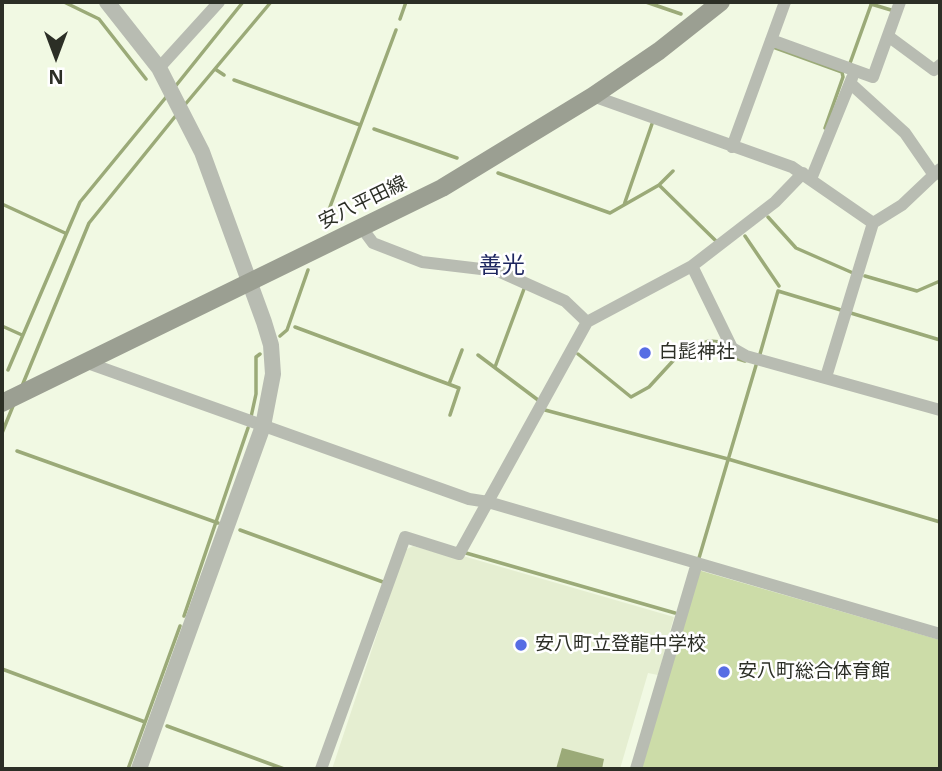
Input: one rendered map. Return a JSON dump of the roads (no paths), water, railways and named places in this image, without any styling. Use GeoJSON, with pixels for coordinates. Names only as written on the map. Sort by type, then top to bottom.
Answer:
{"type":"FeatureCollection","features":[{"type":"Feature","properties":{"kind":"main road","name":"安八平田線"},"geometry":{"type":"LineString","coordinates":[[2,404],[442,188],[593,96],[659,51],[721,2]]}},
{"type":"Feature","properties":{"kind":"street"},"geometry":{"type":"LineString","coordinates":[[107,2],[163,75],[202,152],[271,345],[273,374],[263,426],[139,769]]}},
{"type":"Feature","properties":{"kind":"street"},"geometry":{"type":"LineString","coordinates":[[163,75],[219,2]]}},
{"type":"Feature","properties":{"kind":"street"},"geometry":{"type":"LineString","coordinates":[[732,147],[785,2]]}},
{"type":"Feature","properties":{"kind":"street"},"geometry":{"type":"LineString","coordinates":[[853,77],[873,77],[900,2]]}},
{"type":"Feature","properties":{"kind":"street"},"geometry":{"type":"LineString","coordinates":[[888,36],[934,70],[940,65]]}},
{"type":"Feature","properties":{"kind":"street"},"geometry":{"type":"LineString","coordinates":[[771,40],[853,77],[937,172],[902,205],[873,223],[826,377]]}},
{"type":"Feature","properties":{"kind":"street"},"geometry":{"type":"LineString","coordinates":[[321,769],[405,537],[459,554],[587,322],[692,266],[807,176],[853,77]]}},
{"type":"Feature","properties":{"kind":"street"},"geometry":{"type":"LineString","coordinates":[[593,96],[807,176],[873,223]]}},
{"type":"Feature","properties":{"kind":"street"},"geometry":{"type":"LineString","coordinates":[[362,228],[373,243],[422,262],[498,271],[565,300],[587,322]]}},
{"type":"Feature","properties":{"kind":"street"},"geometry":{"type":"LineString","coordinates":[[692,266],[732,348],[746,356],[940,410]]}},
{"type":"Feature","properties":{"kind":"street"},"geometry":{"type":"LineString","coordinates":[[85,362],[469,499],[488,502],[940,634]]}},
{"type":"Feature","properties":{"kind":"street"},"geometry":{"type":"LineString","coordinates":[[636,769],[697,563]]}},
{"type":"Feature","properties":{"kind":"waterway"},"geometry":{"type":"LineString","coordinates":[[64,2],[99,19],[146,79]]}},
{"type":"Feature","properties":{"kind":"waterway"},"geometry":{"type":"LineString","coordinates":[[174,88],[243,2]]}},
{"type":"Feature","properties":{"kind":"waterway"},"geometry":{"type":"LineString","coordinates":[[183,107],[271,2]]}},
{"type":"Feature","properties":{"kind":"waterway"},"geometry":{"type":"LineString","coordinates":[[400,19],[406,2]]}},
{"type":"Feature","properties":{"kind":"waterway"},"geometry":{"type":"LineString","coordinates":[[646,2],[681,14]]}},
{"type":"Feature","properties":{"kind":"waterway"},"geometry":{"type":"LineString","coordinates":[[849,66],[872,2]]}},
{"type":"Feature","properties":{"kind":"waterway"},"geometry":{"type":"LineString","coordinates":[[871,4],[891,10]]}},
{"type":"Feature","properties":{"kind":"waterway"},"geometry":{"type":"LineString","coordinates":[[324,223],[396,30]]}},
{"type":"Feature","properties":{"kind":"waterway"},"geometry":{"type":"LineString","coordinates":[[773,47],[842,72],[843,77],[825,128]]}},
{"type":"Feature","properties":{"kind":"waterway"},"geometry":{"type":"LineString","coordinates":[[215,69],[224,75]]}},
{"type":"Feature","properties":{"kind":"waterway"},"geometry":{"type":"LineString","coordinates":[[234,80],[360,125]]}},
{"type":"Feature","properties":{"kind":"waterway"},"geometry":{"type":"LineString","coordinates":[[8,370],[80,202],[167,96]]}},
{"type":"Feature","properties":{"kind":"waterway"},"geometry":{"type":"LineString","coordinates":[[22,386],[89,223],[178,113]]}},
{"type":"Feature","properties":{"kind":"waterway"},"geometry":{"type":"LineString","coordinates":[[624,205],[652,124]]}},
{"type":"Feature","properties":{"kind":"waterway"},"geometry":{"type":"LineString","coordinates":[[374,129],[457,158]]}},
{"type":"Feature","properties":{"kind":"waterway"},"geometry":{"type":"LineString","coordinates":[[498,173],[610,213],[659,185],[673,171]]}},
{"type":"Feature","properties":{"kind":"waterway"},"geometry":{"type":"LineString","coordinates":[[659,185],[716,241]]}},
{"type":"Feature","properties":{"kind":"waterway"},"geometry":{"type":"LineString","coordinates":[[2,204],[65,233]]}},
{"type":"Feature","properties":{"kind":"waterway"},"geometry":{"type":"LineString","coordinates":[[768,217],[796,248],[853,273]]}},
{"type":"Feature","properties":{"kind":"waterway"},"geometry":{"type":"LineString","coordinates":[[745,236],[779,286]]}},
{"type":"Feature","properties":{"kind":"waterway"},"geometry":{"type":"LineString","coordinates":[[280,336],[287,330],[308,270]]}},
{"type":"Feature","properties":{"kind":"waterway"},"geometry":{"type":"LineString","coordinates":[[865,276],[917,291],[940,281]]}},
{"type":"Feature","properties":{"kind":"waterway"},"geometry":{"type":"LineString","coordinates":[[495,367],[524,289]]}},
{"type":"Feature","properties":{"kind":"waterway"},"geometry":{"type":"LineString","coordinates":[[760,354],[778,291],[940,340]]}},
{"type":"Feature","properties":{"kind":"waterway"},"geometry":{"type":"LineString","coordinates":[[2,326],[22,335]]}},
{"type":"Feature","properties":{"kind":"waterway"},"geometry":{"type":"LineString","coordinates":[[295,327],[459,388],[450,415]]}},
{"type":"Feature","properties":{"kind":"waterway"},"geometry":{"type":"LineString","coordinates":[[578,354],[631,397],[649,387],[683,350],[709,341],[721,342],[732,357],[745,361]]}},
{"type":"Feature","properties":{"kind":"waterway"},"geometry":{"type":"LineString","coordinates":[[449,384],[462,350]]}},
{"type":"Feature","properties":{"kind":"waterway"},"geometry":{"type":"LineString","coordinates":[[251,417],[256,394],[256,357],[260,354]]}},
{"type":"Feature","properties":{"kind":"waterway"},"geometry":{"type":"LineString","coordinates":[[478,355],[538,400]]}},
{"type":"Feature","properties":{"kind":"waterway"},"geometry":{"type":"LineString","coordinates":[[699,558],[757,362]]}},
{"type":"Feature","properties":{"kind":"waterway"},"geometry":{"type":"LineString","coordinates":[[2,433],[13,406]]}},
{"type":"Feature","properties":{"kind":"waterway"},"geometry":{"type":"LineString","coordinates":[[545,410],[728,459],[940,522]]}},
{"type":"Feature","properties":{"kind":"waterway"},"geometry":{"type":"LineString","coordinates":[[184,616],[248,428]]}},
{"type":"Feature","properties":{"kind":"waterway"},"geometry":{"type":"LineString","coordinates":[[17,451],[218,523]]}},
{"type":"Feature","properties":{"kind":"waterway"},"geometry":{"type":"LineString","coordinates":[[240,530],[383,582]]}},
{"type":"Feature","properties":{"kind":"waterway"},"geometry":{"type":"LineString","coordinates":[[466,553],[675,613]]}},
{"type":"Feature","properties":{"kind":"waterway"},"geometry":{"type":"LineString","coordinates":[[128,769],[180,626]]}},
{"type":"Feature","properties":{"kind":"waterway"},"geometry":{"type":"LineString","coordinates":[[2,669],[145,722]]}},
{"type":"Feature","properties":{"kind":"waterway"},"geometry":{"type":"LineString","coordinates":[[167,726],[284,769]]}},
{"type":"Feature","properties":{"kind":"place","name":"白髭神社"},"geometry":{"type":"Point","coordinates":[645,353]}},
{"type":"Feature","properties":{"kind":"place","name":"安八町立登龍中学校"},"geometry":{"type":"Point","coordinates":[521,645]}},
{"type":"Feature","properties":{"kind":"place","name":"安八町総合体育館"},"geometry":{"type":"Point","coordinates":[724,672]}},
{"type":"Feature","properties":{"kind":"district","name":"善光"},"geometry":{"type":"Point","coordinates":[502,266]}}]}
